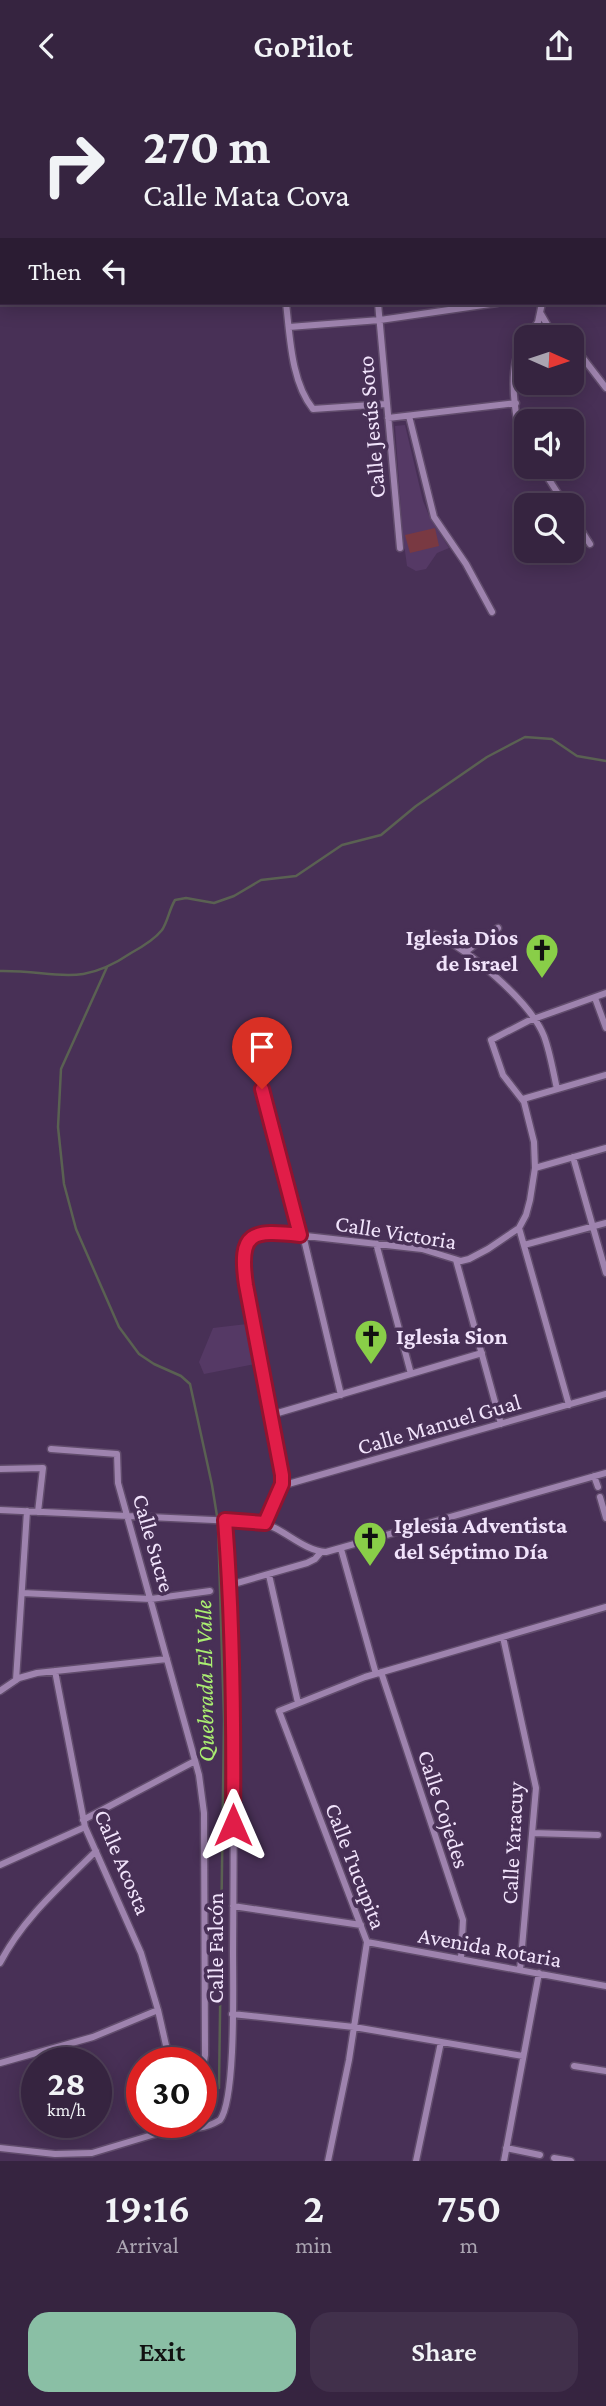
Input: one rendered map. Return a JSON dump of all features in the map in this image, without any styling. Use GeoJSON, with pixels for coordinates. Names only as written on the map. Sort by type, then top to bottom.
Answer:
{"type":"FeatureCollection","features":[{"type":"Feature","properties":{"kind":"street"},"geometry":{"type":"LineString","coordinates":[[286,305],[302,389],[313,409],[386,404]]}},
{"type":"Feature","properties":{"kind":"street","name":"Calle Jesús Soto"},"geometry":{"type":"LineString","coordinates":[[378,305],[400,548]]}},
{"type":"Feature","properties":{"kind":"street"},"geometry":{"type":"LineString","coordinates":[[289,327],[380,320],[475,305]]}},
{"type":"Feature","properties":{"kind":"street"},"geometry":{"type":"LineString","coordinates":[[535,325],[542,305]]}},
{"type":"Feature","properties":{"kind":"street"},"geometry":{"type":"LineString","coordinates":[[541,314],[547,325]]}},
{"type":"Feature","properties":{"kind":"street"},"geometry":{"type":"LineString","coordinates":[[584,359],[606,388]]}},
{"type":"Feature","properties":{"kind":"street"},"geometry":{"type":"LineString","coordinates":[[516,395],[517,409]]}},
{"type":"Feature","properties":{"kind":"street"},"geometry":{"type":"LineString","coordinates":[[387,418],[516,403]]}},
{"type":"Feature","properties":{"kind":"street"},"geometry":{"type":"LineString","coordinates":[[409,416],[434,517],[466,564],[492,612]]}},
{"type":"Feature","properties":{"kind":"street"},"geometry":{"type":"LineString","coordinates":[[584,535],[590,544]]}},
{"type":"Feature","properties":{"kind":"street"},"geometry":{"type":"LineString","coordinates":[[465,952],[498,928]]}},
{"type":"Feature","properties":{"kind":"street"},"geometry":{"type":"LineString","coordinates":[[434,934],[465,952],[498,980],[534,1019],[544,1035],[557,1089]]}},
{"type":"Feature","properties":{"kind":"street"},"geometry":{"type":"LineString","coordinates":[[569,1405],[519,1228],[528,1207],[535,1168],[534,1142],[523,1099],[503,1075],[491,1040],[534,1019],[606,993]]}},
{"type":"Feature","properties":{"kind":"street"},"geometry":{"type":"LineString","coordinates":[[595,998],[606,1028]]}},
{"type":"Feature","properties":{"kind":"street"},"geometry":{"type":"LineString","coordinates":[[523,1099],[606,1075]]}},
{"type":"Feature","properties":{"kind":"street"},"geometry":{"type":"LineString","coordinates":[[262,1089],[341,1395]]}},
{"type":"Feature","properties":{"kind":"street"},"geometry":{"type":"LineString","coordinates":[[535,1168],[606,1148]]}},
{"type":"Feature","properties":{"kind":"street"},"geometry":{"type":"LineString","coordinates":[[573,1157],[606,1273]]}},
{"type":"Feature","properties":{"kind":"street"},"geometry":{"type":"LineString","coordinates":[[524,1245],[606,1223]]}},
{"type":"Feature","properties":{"kind":"street","name":"Calle Victoria"},"geometry":{"type":"LineString","coordinates":[[265,1523],[281,1486],[282,1475],[246,1285],[244,1252],[249,1240],[256,1234],[270,1232],[301,1235],[435,1251],[465,1261],[519,1228]]}},
{"type":"Feature","properties":{"kind":"street"},"geometry":{"type":"LineString","coordinates":[[376,1243],[411,1374]]}},
{"type":"Feature","properties":{"kind":"street"},"geometry":{"type":"LineString","coordinates":[[456,1260],[501,1424]]}},
{"type":"Feature","properties":{"kind":"street"},"geometry":{"type":"LineString","coordinates":[[271,1415],[482,1353]]}},
{"type":"Feature","properties":{"kind":"street","name":"Calle Manuel Gual"},"geometry":{"type":"LineString","coordinates":[[281,1486],[606,1394]]}},
{"type":"Feature","properties":{"kind":"street","name":"Calle Sucre"},"geometry":{"type":"LineString","coordinates":[[51,1448],[117,1454],[118,1483],[195,1761],[204,1813],[205,2047]]}},
{"type":"Feature","properties":{"kind":"street"},"geometry":{"type":"LineString","coordinates":[[0,1469],[43,1468],[38,1511]]}},
{"type":"Feature","properties":{"kind":"street"},"geometry":{"type":"LineString","coordinates":[[0,1510],[265,1523],[321,1552],[341,1549],[606,1473]]}},
{"type":"Feature","properties":{"kind":"street"},"geometry":{"type":"LineString","coordinates":[[594,1476],[598,1487]]}},
{"type":"Feature","properties":{"kind":"street"},"geometry":{"type":"LineString","coordinates":[[600,1497],[606,1518]]}},
{"type":"Feature","properties":{"kind":"street"},"geometry":{"type":"LineString","coordinates":[[16,1681],[27,1511]]}},
{"type":"Feature","properties":{"kind":"street","name":"Calle Falcón"},"geometry":{"type":"LineString","coordinates":[[217,2121],[223,2116],[228,2096],[232,2014],[234,1681],[225,1520]]}},
{"type":"Feature","properties":{"kind":"street","name":"Calle Cojedes"},"geometry":{"type":"LineString","coordinates":[[341,1549],[378,1673],[463,1920],[461,1959]]}},
{"type":"Feature","properties":{"kind":"street"},"geometry":{"type":"LineString","coordinates":[[230,1585],[311,1561],[321,1552]]}},
{"type":"Feature","properties":{"kind":"street"},"geometry":{"type":"LineString","coordinates":[[269,1575],[298,1703],[378,1673],[606,1607]]}},
{"type":"Feature","properties":{"kind":"street"},"geometry":{"type":"LineString","coordinates":[[22,1593],[151,1598],[211,1591]]}},
{"type":"Feature","properties":{"kind":"street","name":"Calle Yaracuy"},"geometry":{"type":"LineString","coordinates":[[503,1637],[535,1780],[520,1970]]}},
{"type":"Feature","properties":{"kind":"street"},"geometry":{"type":"LineString","coordinates":[[0,1691],[28,1675],[167,1659]]}},
{"type":"Feature","properties":{"kind":"street","name":"Calle Acosta"},"geometry":{"type":"LineString","coordinates":[[55,1671],[84,1824],[141,1952],[166,2047]]}},
{"type":"Feature","properties":{"kind":"street","name":"Calle Tucupita"},"geometry":{"type":"LineString","coordinates":[[298,1703],[279,1711],[368,1942],[328,2161]]}},
{"type":"Feature","properties":{"kind":"street"},"geometry":{"type":"LineString","coordinates":[[0,1865],[84,1824],[195,1761]]}},
{"type":"Feature","properties":{"kind":"street"},"geometry":{"type":"LineString","coordinates":[[532,1833],[598,1835]]}},
{"type":"Feature","properties":{"kind":"street"},"geometry":{"type":"LineString","coordinates":[[0,1963],[34,1913],[96,1851]]}},
{"type":"Feature","properties":{"kind":"street"},"geometry":{"type":"LineString","coordinates":[[233,1906],[361,1925]]}},
{"type":"Feature","properties":{"kind":"street","name":"Avenida Rotaria"},"geometry":{"type":"LineString","coordinates":[[368,1942],[606,1986]]}},
{"type":"Feature","properties":{"kind":"street"},"geometry":{"type":"LineString","coordinates":[[504,2161],[539,1973]]}},
{"type":"Feature","properties":{"kind":"street"},"geometry":{"type":"LineString","coordinates":[[0,2063],[93,2037],[158,2010]]}},
{"type":"Feature","properties":{"kind":"street"},"geometry":{"type":"LineString","coordinates":[[232,2014],[354,2027],[523,2056]]}},
{"type":"Feature","properties":{"kind":"street"},"geometry":{"type":"LineString","coordinates":[[416,2161],[441,2042]]}},
{"type":"Feature","properties":{"kind":"street"},"geometry":{"type":"LineString","coordinates":[[574,2066],[606,2071]]}},
{"type":"Feature","properties":{"kind":"street"},"geometry":{"type":"LineString","coordinates":[[0,2148],[55,2154],[92,2153],[142,2138]]}},
{"type":"Feature","properties":{"kind":"street"},"geometry":{"type":"LineString","coordinates":[[506,2148],[540,2155]]}},
{"type":"Feature","properties":{"kind":"street"},"geometry":{"type":"LineString","coordinates":[[555,2158],[570,2161]]}},
{"type":"Feature","properties":{"kind":"shaded area"},"geometry":{"type":"Polygon","coordinates":[[[405,425],[423,501],[430,518],[449,548],[437,553],[426,569],[416,571],[407,566],[403,536],[395,426],[405,425]]]}},
{"type":"Feature","properties":{"kind":"shaded area"},"geometry":{"type":"Polygon","coordinates":[[[435,528],[439,546],[410,553],[405,535],[435,528]]]}},
{"type":"Feature","properties":{"kind":"shaded area"},"geometry":{"type":"Polygon","coordinates":[[[247,1324],[255,1364],[204,1374],[199,1362],[213,1328],[247,1324]]]}},
{"type":"Feature","properties":{"kind":"waterway"},"geometry":{"type":"LineString","coordinates":[[0,971],[67,975],[96,971],[112,964],[159,934],[175,900],[186,898],[214,903],[234,896],[261,880],[296,876],[342,845],[381,835],[416,806],[487,757],[525,737],[552,739],[577,756],[606,761]]}},
{"type":"Feature","properties":{"kind":"waterway","name":"Quebrada El Valle"},"geometry":{"type":"LineString","coordinates":[[107,967],[61,1069],[58,1127],[64,1184],[76,1229],[119,1327],[139,1354],[181,1376],[190,1384],[217,1516]]}},
{"type":"Feature","properties":{"kind":"waterway","name":"Quebrada El Valle"},"geometry":{"type":"LineString","coordinates":[[218,1526],[224,1719],[219,2088]]}},
{"type":"Feature","properties":{"kind":"place","name":"Iglesia Dios de Israel"},"geometry":{"type":"Point","coordinates":[542,980]}},
{"type":"Feature","properties":{"kind":"place","name":"Iglesia Sion"},"geometry":{"type":"Point","coordinates":[371,1366]}},
{"type":"Feature","properties":{"kind":"place","name":"Iglesia Adventista del Séptimo Día"},"geometry":{"type":"Point","coordinates":[370,1568]}},
{"type":"Feature","properties":{"kind":"route"},"geometry":{"type":"LineString","coordinates":[[233,1825],[234,1681],[232,1605],[225,1520],[265,1523],[282,1484],[246,1285],[244,1252],[249,1240],[256,1234],[270,1232],[300,1235],[262,1089]]}}]}
